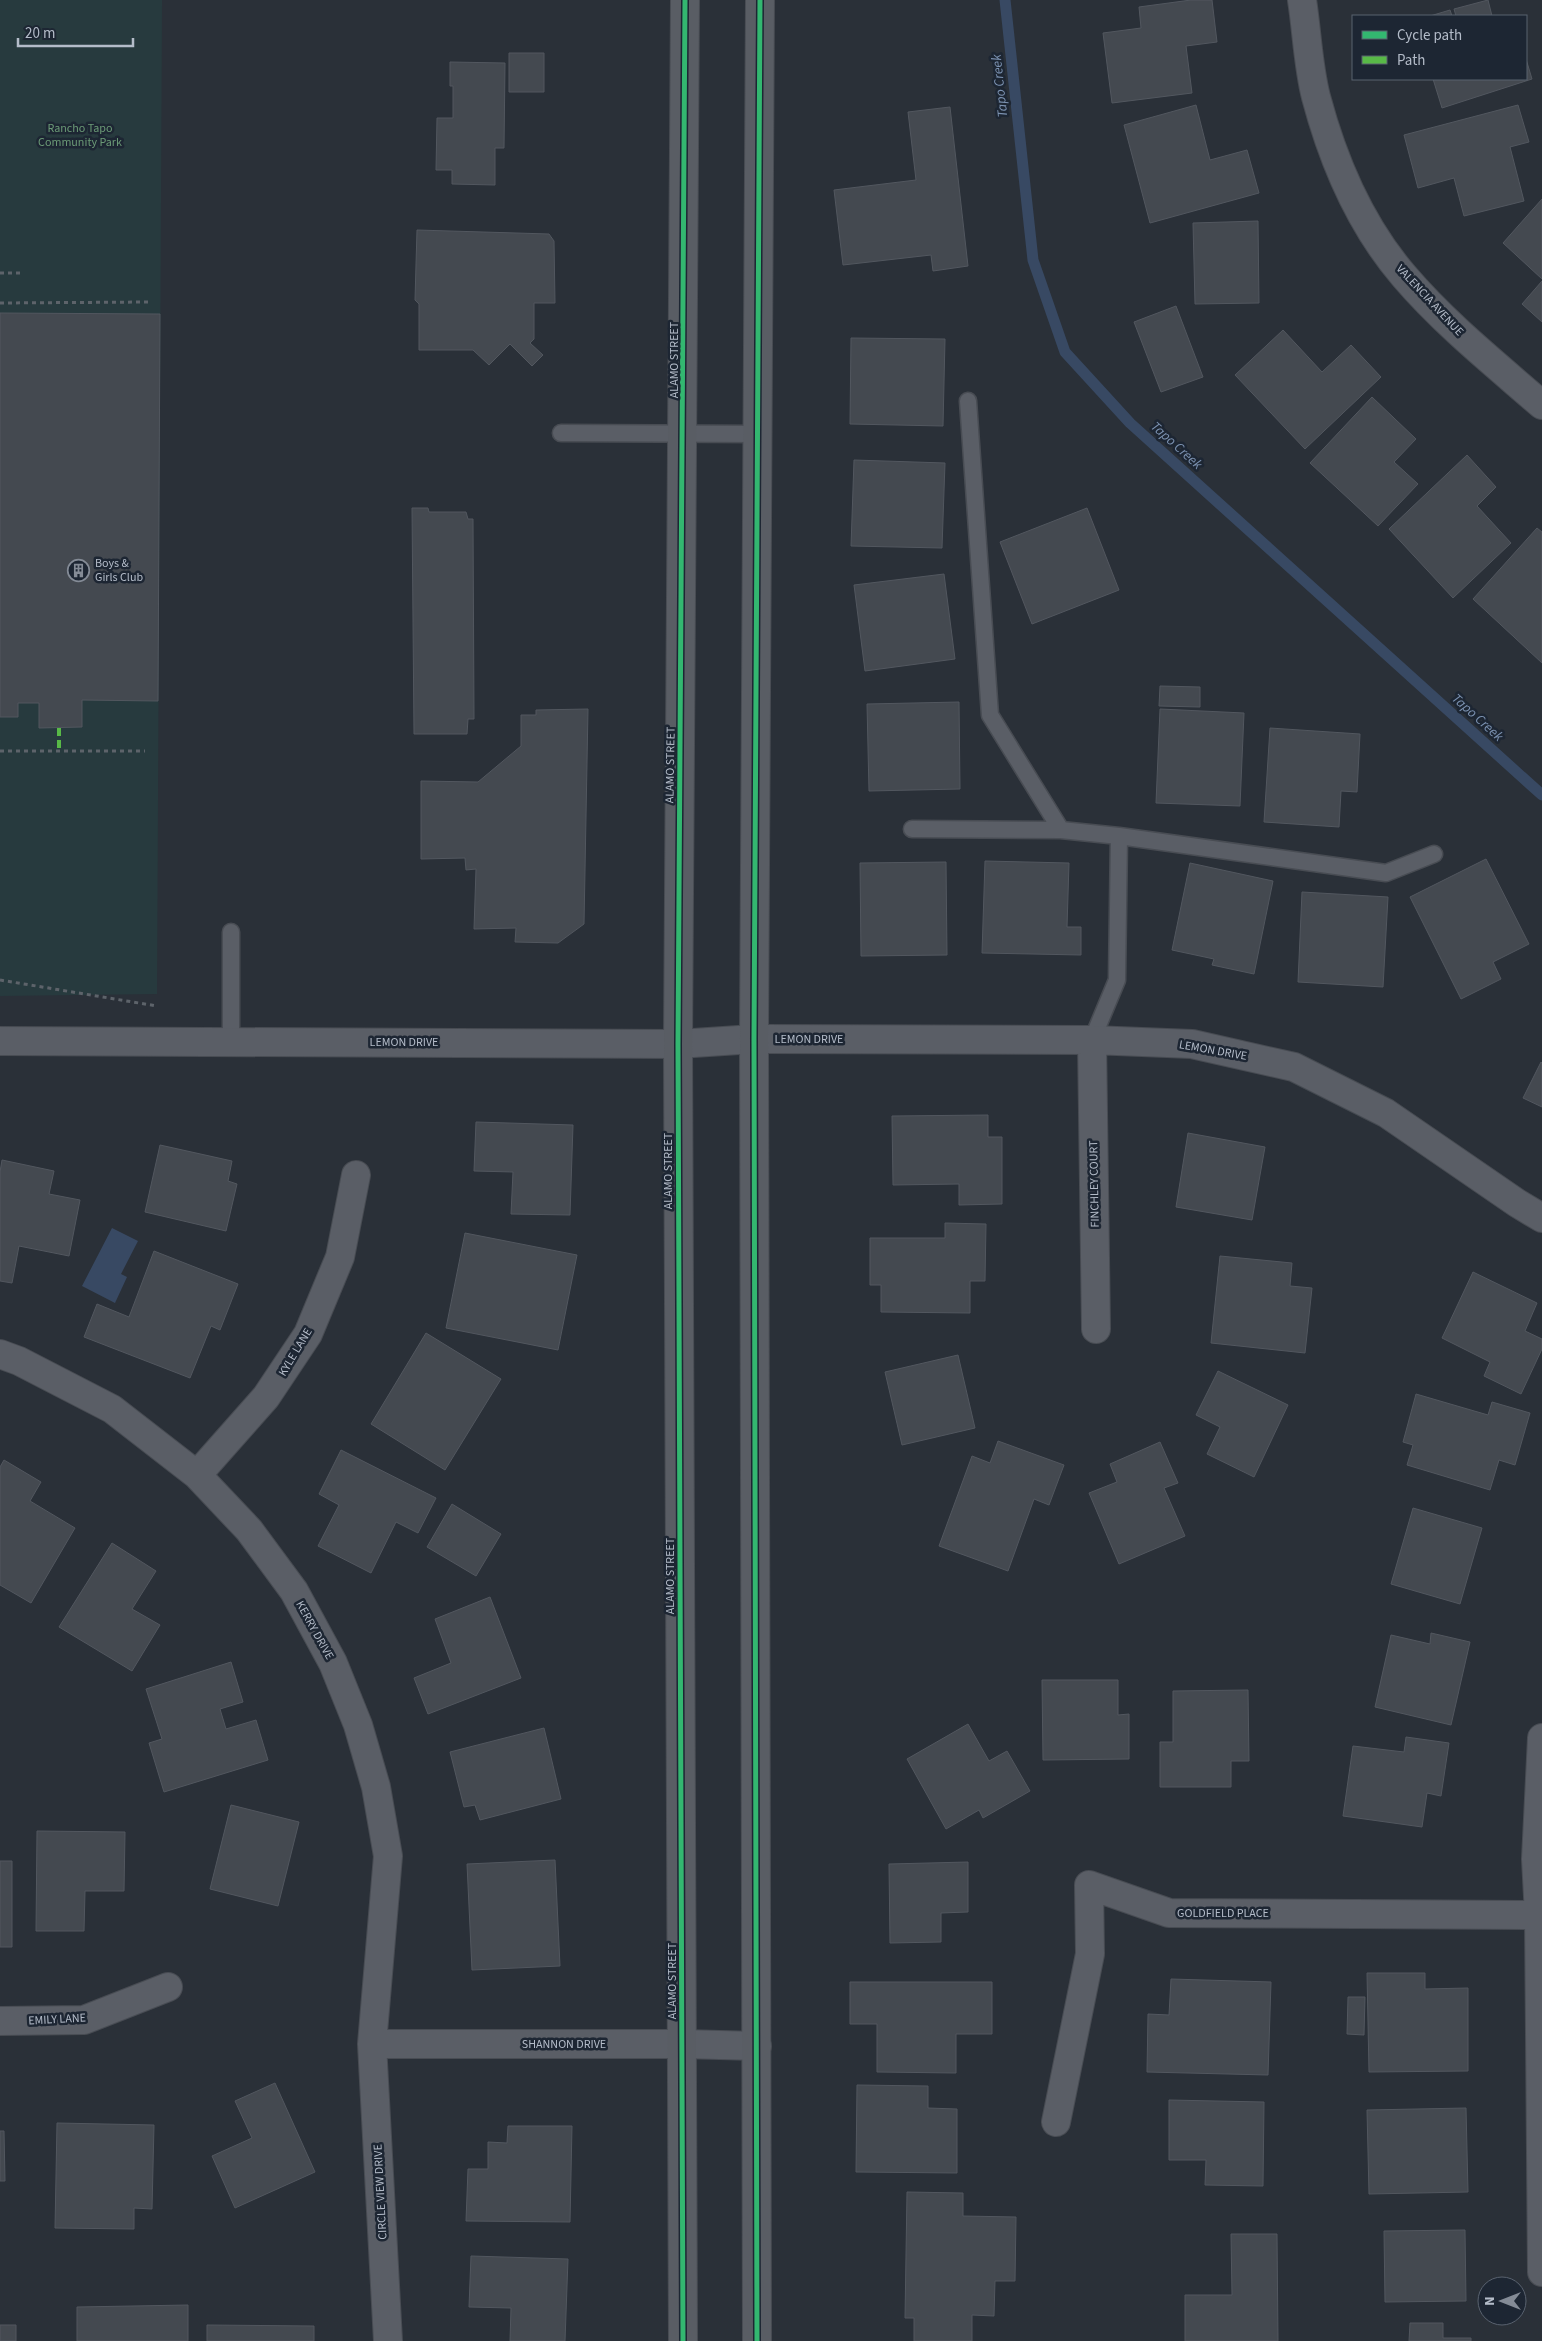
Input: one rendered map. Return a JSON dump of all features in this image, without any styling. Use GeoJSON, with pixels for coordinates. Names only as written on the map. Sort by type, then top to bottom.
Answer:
{"type":"FeatureCollection","features":[{"type":"Feature","properties":{"kind":"main road","name":"ALAMO STREET"},"geometry":{"type":"LineString","coordinates":[[683,2341],[678,1044],[685,0]]}},
{"type":"Feature","properties":{"kind":"main road"},"geometry":{"type":"LineString","coordinates":[[757,2341],[754,1039],[760,0]]}},
{"type":"Feature","properties":{"kind":"street","name":"VALENCIA AVENUE"},"geometry":{"type":"LineString","coordinates":[[1302,0],[1316,96],[1341,173],[1372,233],[1403,275],[1444,319],[1542,405]]}},
{"type":"Feature","properties":{"kind":"street","name":"LEMON DRIVE"},"geometry":{"type":"LineString","coordinates":[[0,1041],[232,1040],[678,1044],[754,1039],[1092,1040],[1192,1044],[1294,1067],[1386,1113],[1516,1203],[1542,1218]]}},
{"type":"Feature","properties":{"kind":"street","name":"FINCHLEY COURT"},"geometry":{"type":"LineString","coordinates":[[1092,1040],[1096,1329]]}},
{"type":"Feature","properties":{"kind":"street","name":"KYLE LANE"},"geometry":{"type":"LineString","coordinates":[[196,1475],[266,1397],[308,1334],[340,1257],[356,1175]]}},
{"type":"Feature","properties":{"kind":"street","name":"KERRY DRIVE"},"geometry":{"type":"LineString","coordinates":[[0,1354],[20,1360],[112,1409],[196,1475],[249,1530],[294,1591],[333,1663],[358,1725],[376,1787],[388,1856],[372,2044]]}},
{"type":"Feature","properties":{"kind":"street"},"geometry":{"type":"LineString","coordinates":[[1542,1738],[1536,1859],[1540,1915],[1542,2272]]}},
{"type":"Feature","properties":{"kind":"street","name":"GOLDFIELD PLACE"},"geometry":{"type":"LineString","coordinates":[[1056,2122],[1090,1954],[1089,1885],[1169,1912],[1540,1915]]}},
{"type":"Feature","properties":{"kind":"street","name":"EMILY LANE"},"geometry":{"type":"LineString","coordinates":[[0,2021],[84,2020],[168,1987]]}},
{"type":"Feature","properties":{"kind":"street","name":"SHANNON DRIVE"},"geometry":{"type":"LineString","coordinates":[[372,2044],[683,2044],[757,2046]]}},
{"type":"Feature","properties":{"kind":"street","name":"CIRCLE VIEW DRIVE"},"geometry":{"type":"LineString","coordinates":[[372,2044],[388,2341]]}},
{"type":"Feature","properties":{"kind":"lane"},"geometry":{"type":"LineString","coordinates":[[968,401],[990,715],[1061,830]]}},
{"type":"Feature","properties":{"kind":"lane"},"geometry":{"type":"LineString","coordinates":[[561,433],[758,434]]}},
{"type":"Feature","properties":{"kind":"lane"},"geometry":{"type":"LineString","coordinates":[[912,829],[1061,830],[1119,836],[1386,873],[1434,854]]}},
{"type":"Feature","properties":{"kind":"lane"},"geometry":{"type":"LineString","coordinates":[[1092,1040],[1117,980],[1119,836]]}},
{"type":"Feature","properties":{"kind":"lane"},"geometry":{"type":"LineString","coordinates":[[232,932],[232,1040]]}},
{"type":"Feature","properties":{"kind":"path"},"geometry":{"type":"LineString","coordinates":[[0,273],[21,273]]}},
{"type":"Feature","properties":{"kind":"path"},"geometry":{"type":"LineString","coordinates":[[0,303],[148,302]]}},
{"type":"Feature","properties":{"kind":"path"},"geometry":{"type":"LineString","coordinates":[[0,750],[145,750]]}},
{"type":"Feature","properties":{"kind":"path"},"geometry":{"type":"LineString","coordinates":[[0,980],[165,1007]]}},
{"type":"Feature","properties":{"kind":"green space","name":"Rancho Tapo Community Park"},"geometry":{"type":"Polygon","coordinates":[[[0,0],[162,0],[157,994],[0,996],[0,0]]]}},
{"type":"Feature","properties":{"kind":"water"},"geometry":{"type":"Polygon","coordinates":[[[112,1228],[138,1241],[121,1274],[127,1277],[115,1303],[82,1286],[112,1228]]]}},
{"type":"Feature","properties":{"kind":"building"},"geometry":{"type":"Polygon","coordinates":[[[1191,0],[1212,0],[1217,42],[1186,46],[1192,93],[1112,103],[1103,33],[1141,28],[1139,7],[1191,0]]]}},
{"type":"Feature","properties":{"kind":"building"},"geometry":{"type":"Polygon","coordinates":[[[1488,0],[1492,15],[1456,15],[1454,9],[1488,0]]]}},
{"type":"Feature","properties":{"kind":"building"},"geometry":{"type":"Polygon","coordinates":[[[1450,10],[1452,15],[1433,15],[1450,10]]]}},
{"type":"Feature","properties":{"kind":"building"},"geometry":{"type":"Polygon","coordinates":[[[509,53],[544,53],[544,92],[509,92],[509,53]]]}},
{"type":"Feature","properties":{"kind":"building"},"geometry":{"type":"Polygon","coordinates":[[[450,62],[505,63],[504,148],[495,148],[495,185],[452,184],[452,170],[436,170],[437,118],[453,118],[453,86],[450,86],[450,62]]]}},
{"type":"Feature","properties":{"kind":"building"},"geometry":{"type":"Polygon","coordinates":[[[1527,62],[1532,79],[1442,108],[1433,80],[1527,80],[1527,62]]]}},
{"type":"Feature","properties":{"kind":"building"},"geometry":{"type":"Polygon","coordinates":[[[1196,105],[1210,160],[1247,150],[1259,193],[1150,223],[1124,125],[1196,105]]]}},
{"type":"Feature","properties":{"kind":"building"},"geometry":{"type":"Polygon","coordinates":[[[1518,105],[1529,142],[1510,147],[1524,201],[1464,216],[1454,178],[1418,188],[1404,135],[1518,105]]]}},
{"type":"Feature","properties":{"kind":"building"},"geometry":{"type":"Polygon","coordinates":[[[950,107],[968,266],[933,271],[931,255],[843,265],[834,190],[916,180],[908,112],[950,107]]]}},
{"type":"Feature","properties":{"kind":"building"},"geometry":{"type":"Polygon","coordinates":[[[1542,199],[1542,279],[1503,243],[1542,199]]]}},
{"type":"Feature","properties":{"kind":"building"},"geometry":{"type":"Polygon","coordinates":[[[1258,221],[1259,303],[1195,304],[1193,223],[1258,221]]]}},
{"type":"Feature","properties":{"kind":"building"},"geometry":{"type":"Polygon","coordinates":[[[417,230],[549,234],[554,241],[555,303],[534,303],[534,339],[530,343],[543,355],[532,366],[510,344],[489,365],[473,350],[419,350],[419,304],[415,300],[417,230]]]}},
{"type":"Feature","properties":{"kind":"building"},"geometry":{"type":"Polygon","coordinates":[[[1542,281],[1542,322],[1522,304],[1542,281]]]}},
{"type":"Feature","properties":{"kind":"building"},"geometry":{"type":"Polygon","coordinates":[[[1176,306],[1203,377],[1161,392],[1134,322],[1176,306]]]}},
{"type":"Feature","properties":{"kind":"building","name":"Boys & Girls Club"},"geometry":{"type":"Polygon","coordinates":[[[0,313],[160,314],[158,701],[82,700],[82,727],[39,728],[39,703],[18,703],[18,717],[0,717],[0,313]]]}},
{"type":"Feature","properties":{"kind":"building"},"geometry":{"type":"Polygon","coordinates":[[[1283,330],[1322,372],[1351,345],[1381,377],[1305,449],[1235,375],[1283,330]]]}},
{"type":"Feature","properties":{"kind":"building"},"geometry":{"type":"Polygon","coordinates":[[[851,338],[945,339],[943,426],[850,424],[851,338]]]}},
{"type":"Feature","properties":{"kind":"building"},"geometry":{"type":"Polygon","coordinates":[[[1372,397],[1416,439],[1394,462],[1418,484],[1378,526],[1310,463],[1372,397]]]}},
{"type":"Feature","properties":{"kind":"building"},"geometry":{"type":"Polygon","coordinates":[[[1467,455],[1496,487],[1477,506],[1511,543],[1453,598],[1389,529],[1467,455]]]}},
{"type":"Feature","properties":{"kind":"building"},"geometry":{"type":"Polygon","coordinates":[[[854,460],[945,463],[942,548],[851,546],[854,460]]]}},
{"type":"Feature","properties":{"kind":"building"},"geometry":{"type":"Polygon","coordinates":[[[412,508],[428,508],[429,512],[466,512],[468,519],[473,519],[474,719],[468,719],[467,734],[414,734],[412,508]]]}},
{"type":"Feature","properties":{"kind":"building"},"geometry":{"type":"Polygon","coordinates":[[[1087,508],[1119,590],[1032,624],[1000,542],[1087,508]]]}},
{"type":"Feature","properties":{"kind":"building"},"geometry":{"type":"Polygon","coordinates":[[[1537,528],[1542,532],[1542,663],[1473,599],[1537,528]]]}},
{"type":"Feature","properties":{"kind":"building"},"geometry":{"type":"Polygon","coordinates":[[[944,574],[955,659],[865,671],[854,585],[944,574]]]}},
{"type":"Feature","properties":{"kind":"building"},"geometry":{"type":"Polygon","coordinates":[[[1160,686],[1200,687],[1200,707],[1159,706],[1160,686]]]}},
{"type":"Feature","properties":{"kind":"building"},"geometry":{"type":"Polygon","coordinates":[[[959,702],[960,789],[869,791],[867,704],[959,702]]]}},
{"type":"Feature","properties":{"kind":"building"},"geometry":{"type":"Polygon","coordinates":[[[588,709],[584,924],[558,943],[515,942],[516,928],[474,929],[476,869],[466,870],[465,858],[421,859],[421,781],[478,782],[521,746],[521,715],[536,715],[536,710],[588,709]]]}},
{"type":"Feature","properties":{"kind":"building"},"geometry":{"type":"Polygon","coordinates":[[[1160,709],[1244,713],[1240,806],[1156,803],[1160,709]]]}},
{"type":"Feature","properties":{"kind":"building"},"geometry":{"type":"Polygon","coordinates":[[[1270,728],[1360,734],[1357,792],[1341,791],[1339,827],[1264,822],[1270,728]]]}},
{"type":"Feature","properties":{"kind":"building"},"geometry":{"type":"Polygon","coordinates":[[[1486,859],[1529,944],[1493,962],[1501,979],[1461,999],[1410,897],[1486,859]]]}},
{"type":"Feature","properties":{"kind":"building"},"geometry":{"type":"Polygon","coordinates":[[[985,861],[1069,863],[1067,927],[1081,927],[1081,955],[982,953],[985,861]]]}},
{"type":"Feature","properties":{"kind":"building"},"geometry":{"type":"Polygon","coordinates":[[[946,862],[947,955],[861,956],[860,863],[946,862]]]}},
{"type":"Feature","properties":{"kind":"building"},"geometry":{"type":"Polygon","coordinates":[[[1190,863],[1273,881],[1254,974],[1212,965],[1214,959],[1172,950],[1190,863]]]}},
{"type":"Feature","properties":{"kind":"building"},"geometry":{"type":"Polygon","coordinates":[[[1302,892],[1388,897],[1383,987],[1298,982],[1302,892]]]}},
{"type":"Feature","properties":{"kind":"building"},"geometry":{"type":"Polygon","coordinates":[[[1542,1063],[1542,1107],[1523,1098],[1542,1063]]]}},
{"type":"Feature","properties":{"kind":"building"},"geometry":{"type":"Polygon","coordinates":[[[988,1115],[988,1137],[1002,1137],[1002,1204],[959,1205],[959,1184],[893,1185],[892,1116],[988,1115]]]}},
{"type":"Feature","properties":{"kind":"building"},"geometry":{"type":"Polygon","coordinates":[[[476,1122],[573,1125],[570,1215],[511,1214],[513,1172],[474,1171],[476,1122]]]}},
{"type":"Feature","properties":{"kind":"building"},"geometry":{"type":"Polygon","coordinates":[[[1188,1133],[1265,1147],[1252,1220],[1176,1207],[1188,1133]]]}},
{"type":"Feature","properties":{"kind":"building"},"geometry":{"type":"Polygon","coordinates":[[[160,1145],[232,1161],[228,1181],[237,1184],[226,1231],[145,1212],[160,1145]]]}},
{"type":"Feature","properties":{"kind":"building"},"geometry":{"type":"Polygon","coordinates":[[[2,1160],[54,1171],[49,1194],[80,1200],[69,1256],[19,1246],[12,1283],[0,1281],[0,1172],[2,1160]]]}},
{"type":"Feature","properties":{"kind":"building"},"geometry":{"type":"Polygon","coordinates":[[[945,1223],[986,1224],[985,1281],[970,1281],[970,1313],[881,1312],[881,1285],[870,1285],[870,1238],[945,1238],[945,1223]]]}},
{"type":"Feature","properties":{"kind":"building"},"geometry":{"type":"Polygon","coordinates":[[[465,1233],[577,1255],[558,1350],[446,1328],[465,1233]]]}},
{"type":"Feature","properties":{"kind":"building"},"geometry":{"type":"Polygon","coordinates":[[[154,1251],[238,1284],[220,1330],[211,1326],[190,1378],[84,1337],[97,1304],[129,1317],[154,1251]]]}},
{"type":"Feature","properties":{"kind":"building"},"geometry":{"type":"Polygon","coordinates":[[[1220,1256],[1292,1263],[1290,1286],[1312,1288],[1305,1353],[1211,1343],[1220,1256]]]}},
{"type":"Feature","properties":{"kind":"building"},"geometry":{"type":"Polygon","coordinates":[[[1473,1272],[1537,1303],[1525,1331],[1542,1339],[1542,1349],[1521,1394],[1484,1376],[1490,1362],[1442,1338],[1473,1272]]]}},
{"type":"Feature","properties":{"kind":"building"},"geometry":{"type":"Polygon","coordinates":[[[426,1333],[501,1379],[445,1470],[371,1424],[426,1333]]]}},
{"type":"Feature","properties":{"kind":"building"},"geometry":{"type":"Polygon","coordinates":[[[958,1355],[975,1428],[902,1445],[885,1372],[958,1355]]]}},
{"type":"Feature","properties":{"kind":"building"},"geometry":{"type":"Polygon","coordinates":[[[1218,1371],[1288,1405],[1254,1477],[1207,1454],[1220,1427],[1196,1415],[1218,1371]]]}},
{"type":"Feature","properties":{"kind":"building"},"geometry":{"type":"Polygon","coordinates":[[[1416,1394],[1488,1415],[1492,1402],[1530,1413],[1515,1465],[1499,1460],[1490,1490],[1407,1465],[1413,1445],[1403,1442],[1416,1394]]]}},
{"type":"Feature","properties":{"kind":"building"},"geometry":{"type":"Polygon","coordinates":[[[998,1441],[1064,1465],[1049,1505],[1034,1499],[1008,1571],[939,1546],[972,1456],[990,1463],[998,1441]]]}},
{"type":"Feature","properties":{"kind":"building"},"geometry":{"type":"Polygon","coordinates":[[[1160,1442],[1178,1483],[1164,1488],[1185,1536],[1119,1564],[1089,1493],[1117,1482],[1110,1464],[1160,1442]]]}},
{"type":"Feature","properties":{"kind":"building"},"geometry":{"type":"Polygon","coordinates":[[[341,1450],[436,1498],[418,1533],[396,1522],[371,1573],[318,1546],[339,1505],[319,1494],[341,1450]]]}},
{"type":"Feature","properties":{"kind":"building"},"geometry":{"type":"Polygon","coordinates":[[[4,1460],[41,1482],[30,1501],[75,1528],[31,1603],[0,1585],[0,1467],[4,1460]]]}},
{"type":"Feature","properties":{"kind":"building"},"geometry":{"type":"Polygon","coordinates":[[[452,1504],[501,1534],[476,1576],[427,1547],[452,1504]]]}},
{"type":"Feature","properties":{"kind":"building"},"geometry":{"type":"Polygon","coordinates":[[[1413,1508],[1482,1528],[1460,1604],[1391,1584],[1413,1508]]]}},
{"type":"Feature","properties":{"kind":"building"},"geometry":{"type":"Polygon","coordinates":[[[112,1543],[156,1571],[132,1609],[160,1625],[132,1671],[59,1627],[112,1543]]]}},
{"type":"Feature","properties":{"kind":"building"},"geometry":{"type":"Polygon","coordinates":[[[490,1597],[521,1678],[428,1714],[414,1678],[451,1663],[435,1619],[490,1597]]]}},
{"type":"Feature","properties":{"kind":"building"},"geometry":{"type":"Polygon","coordinates":[[[1431,1633],[1470,1642],[1451,1725],[1375,1707],[1391,1635],[1430,1644],[1431,1633]]]}},
{"type":"Feature","properties":{"kind":"building"},"geometry":{"type":"Polygon","coordinates":[[[231,1662],[243,1702],[220,1709],[226,1729],[256,1720],[268,1760],[164,1792],[149,1743],[162,1739],[146,1689],[231,1662]]]}},
{"type":"Feature","properties":{"kind":"building"},"geometry":{"type":"Polygon","coordinates":[[[1042,1680],[1118,1680],[1118,1715],[1129,1714],[1129,1759],[1043,1760],[1042,1680]]]}},
{"type":"Feature","properties":{"kind":"building"},"geometry":{"type":"Polygon","coordinates":[[[1248,1690],[1249,1761],[1231,1761],[1231,1787],[1160,1787],[1160,1742],[1173,1742],[1173,1691],[1248,1690]]]}},
{"type":"Feature","properties":{"kind":"building"},"geometry":{"type":"Polygon","coordinates":[[[968,1724],[989,1761],[1007,1751],[1030,1791],[983,1818],[979,1810],[946,1829],[907,1759],[968,1724]]]}},
{"type":"Feature","properties":{"kind":"building"},"geometry":{"type":"Polygon","coordinates":[[[544,1728],[561,1799],[480,1820],[475,1805],[464,1807],[450,1752],[544,1728]]]}},
{"type":"Feature","properties":{"kind":"building"},"geometry":{"type":"Polygon","coordinates":[[[1406,1737],[1449,1743],[1441,1796],[1427,1793],[1422,1827],[1343,1816],[1353,1746],[1404,1752],[1406,1737]]]}},
{"type":"Feature","properties":{"kind":"building"},"geometry":{"type":"Polygon","coordinates":[[[231,1805],[299,1822],[278,1906],[210,1889],[231,1805]]]}},
{"type":"Feature","properties":{"kind":"building"},"geometry":{"type":"Polygon","coordinates":[[[37,1831],[125,1832],[124,1891],[85,1891],[84,1931],[36,1931],[37,1831]]]}},
{"type":"Feature","properties":{"kind":"building"},"geometry":{"type":"Polygon","coordinates":[[[555,1860],[560,1966],[472,1970],[467,1864],[555,1860]]]}},
{"type":"Feature","properties":{"kind":"building"},"geometry":{"type":"Polygon","coordinates":[[[0,1861],[12,1861],[12,1947],[0,1947],[0,1861]]]}},
{"type":"Feature","properties":{"kind":"building"},"geometry":{"type":"Polygon","coordinates":[[[968,1862],[968,1912],[941,1913],[941,1942],[890,1943],[889,1864],[968,1862]]]}},
{"type":"Feature","properties":{"kind":"building"},"geometry":{"type":"Polygon","coordinates":[[[1367,1973],[1425,1973],[1425,1989],[1468,1988],[1468,2071],[1369,2072],[1367,1973]]]}},
{"type":"Feature","properties":{"kind":"building"},"geometry":{"type":"Polygon","coordinates":[[[1171,1979],[1271,1982],[1268,2075],[1147,2072],[1148,2014],[1169,2015],[1171,1979]]]}},
{"type":"Feature","properties":{"kind":"building"},"geometry":{"type":"Polygon","coordinates":[[[850,1982],[992,1982],[992,2034],[956,2034],[956,2073],[877,2072],[877,2024],[850,2024],[850,1982]]]}},
{"type":"Feature","properties":{"kind":"building"},"geometry":{"type":"Polygon","coordinates":[[[1348,1997],[1365,1997],[1364,2035],[1347,2034],[1348,1997]]]}},
{"type":"Feature","properties":{"kind":"building"},"geometry":{"type":"Polygon","coordinates":[[[275,2083],[315,2172],[235,2208],[212,2156],[252,2138],[235,2101],[275,2083]]]}},
{"type":"Feature","properties":{"kind":"building"},"geometry":{"type":"Polygon","coordinates":[[[857,2085],[928,2086],[928,2108],[957,2109],[957,2173],[856,2172],[857,2085]]]}},
{"type":"Feature","properties":{"kind":"building"},"geometry":{"type":"Polygon","coordinates":[[[1169,2100],[1264,2102],[1263,2186],[1205,2185],[1206,2160],[1169,2160],[1169,2100]]]}},
{"type":"Feature","properties":{"kind":"building"},"geometry":{"type":"Polygon","coordinates":[[[1466,2108],[1468,2192],[1369,2194],[1367,2110],[1466,2108]]]}},
{"type":"Feature","properties":{"kind":"building"},"geometry":{"type":"Polygon","coordinates":[[[57,2123],[154,2125],[152,2209],[134,2208],[134,2229],[55,2228],[57,2123]]]}},
{"type":"Feature","properties":{"kind":"building"},"geometry":{"type":"Polygon","coordinates":[[[508,2126],[572,2126],[570,2222],[466,2221],[468,2169],[488,2169],[488,2142],[507,2143],[508,2126]]]}},
{"type":"Feature","properties":{"kind":"building"},"geometry":{"type":"Polygon","coordinates":[[[0,2131],[4,2131],[5,2181],[0,2181],[0,2131]]]}},
{"type":"Feature","properties":{"kind":"building"},"geometry":{"type":"Polygon","coordinates":[[[907,2192],[963,2193],[963,2216],[1016,2217],[1015,2281],[995,2281],[994,2316],[972,2315],[972,2341],[914,2341],[914,2318],[905,2318],[907,2192]]]}},
{"type":"Feature","properties":{"kind":"building"},"geometry":{"type":"Polygon","coordinates":[[[1465,2230],[1466,2301],[1385,2302],[1384,2231],[1465,2230]]]}},
{"type":"Feature","properties":{"kind":"building"},"geometry":{"type":"Polygon","coordinates":[[[1231,2234],[1277,2234],[1278,2341],[1185,2341],[1185,2295],[1232,2295],[1231,2234]]]}},
{"type":"Feature","properties":{"kind":"building"},"geometry":{"type":"Polygon","coordinates":[[[471,2256],[568,2259],[565,2341],[510,2341],[511,2308],[469,2307],[471,2256]]]}},
{"type":"Feature","properties":{"kind":"building"},"geometry":{"type":"Polygon","coordinates":[[[188,2305],[188,2341],[77,2341],[77,2307],[188,2305]]]}},
{"type":"Feature","properties":{"kind":"building"},"geometry":{"type":"Polygon","coordinates":[[[1410,2323],[1443,2323],[1443,2338],[1471,2338],[1471,2341],[1409,2341],[1410,2323]]]}},
{"type":"Feature","properties":{"kind":"building"},"geometry":{"type":"Polygon","coordinates":[[[0,2325],[16,2325],[16,2341],[0,2341],[0,2325]]]}},
{"type":"Feature","properties":{"kind":"building"},"geometry":{"type":"Polygon","coordinates":[[[207,2325],[314,2326],[314,2341],[207,2341],[207,2325]]]}},
{"type":"Feature","properties":{"kind":"waterway","name":"Tapo Creek"},"geometry":{"type":"LineString","coordinates":[[1005,0],[1033,260],[1065,352],[1130,423],[1542,795]]}},
{"type":"Feature","properties":{"kind":"marked path"},"geometry":{"type":"LineString","coordinates":[[59,728],[59,751]]}},
{"type":"Feature","properties":{"kind":"cycle path"},"geometry":{"type":"LineString","coordinates":[[683,2341],[678,1044],[685,0]]}},
{"type":"Feature","properties":{"kind":"cycle path"},"geometry":{"type":"LineString","coordinates":[[757,2341],[754,1039],[760,0]]}},
{"type":"Feature","properties":{"kind":"place","name":"Boys & Girls Club"},"geometry":{"type":"Point","coordinates":[79,570]}}]}
